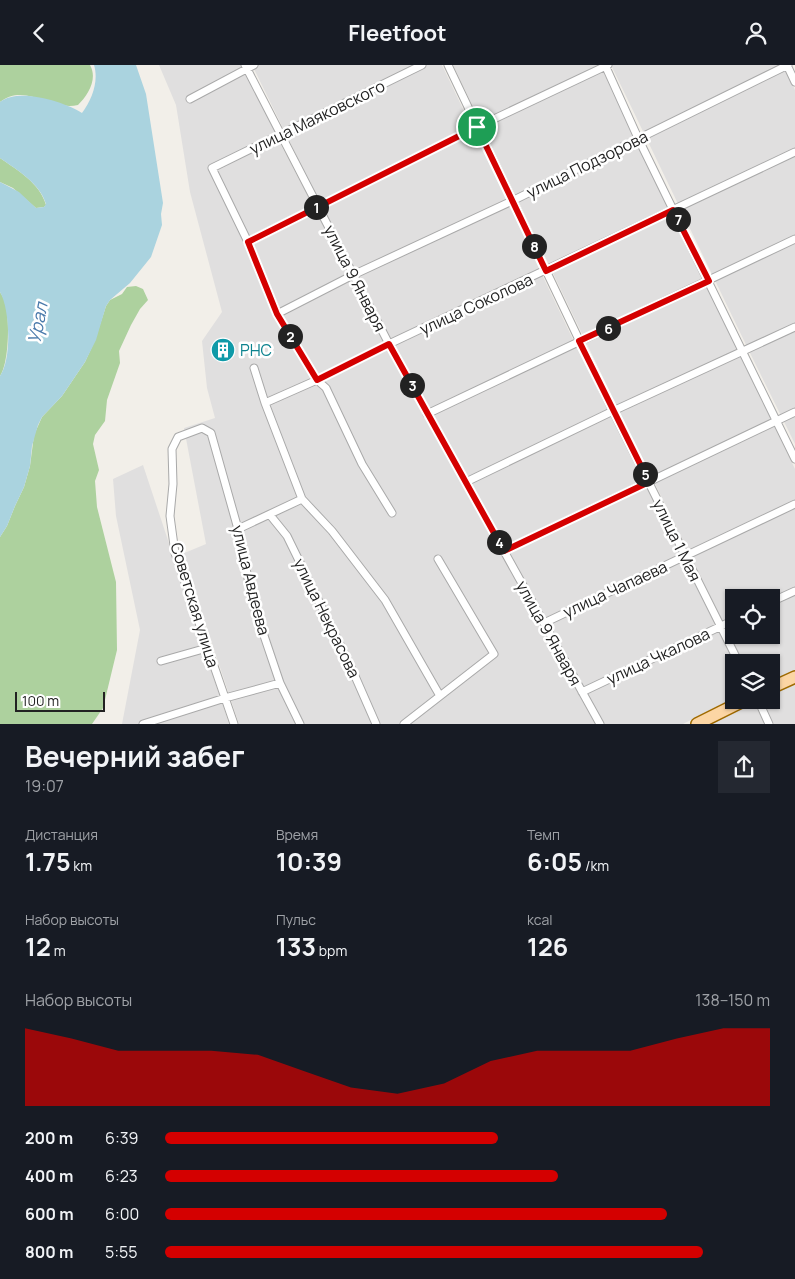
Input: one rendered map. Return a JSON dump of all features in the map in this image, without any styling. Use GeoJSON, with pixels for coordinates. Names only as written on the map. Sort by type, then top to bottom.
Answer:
{"type":"FeatureCollection","features":[{"type":"Feature","properties":{"kind":"main road"},"geometry":{"type":"LineString","coordinates":[[780,684],[795,677]]}},
{"type":"Feature","properties":{"kind":"main road"},"geometry":{"type":"LineString","coordinates":[[697,724],[727,709]]}},
{"type":"Feature","properties":{"kind":"street"},"geometry":{"type":"LineString","coordinates":[[190,99],[246,67],[254,65]]}},
{"type":"Feature","properties":{"kind":"street","name":"улица Маяковского"},"geometry":{"type":"LineString","coordinates":[[248,242],[212,168],[422,65]]}},
{"type":"Feature","properties":{"kind":"street","name":"улица 1 Мая"},"geometry":{"type":"LineString","coordinates":[[448,65],[613,411],[735,654]]}},
{"type":"Feature","properties":{"kind":"street"},"geometry":{"type":"LineString","coordinates":[[392,513],[362,464],[326,388],[317,380],[277,314],[248,242],[477,127],[606,65],[638,138],[795,459]]}},
{"type":"Feature","properties":{"kind":"street"},"geometry":{"type":"LineString","coordinates":[[787,65],[795,82]]}},
{"type":"Feature","properties":{"kind":"street","name":"улица Подзорова"},"geometry":{"type":"LineString","coordinates":[[277,314],[352,275],[512,201],[787,65]]}},
{"type":"Feature","properties":{"kind":"street","name":"улица 9 Января"},"geometry":{"type":"LineString","coordinates":[[246,67],[389,344],[600,724]]}},
{"type":"Feature","properties":{"kind":"street","name":"улица Соколова"},"geometry":{"type":"LineString","coordinates":[[265,403],[795,153]]}},
{"type":"Feature","properties":{"kind":"street"},"geometry":{"type":"LineString","coordinates":[[427,414],[795,239]]}},
{"type":"Feature","properties":{"kind":"street"},"geometry":{"type":"LineString","coordinates":[[466,482],[742,350],[795,327]]}},
{"type":"Feature","properties":{"kind":"street"},"geometry":{"type":"LineString","coordinates":[[254,368],[265,403],[302,499],[332,531],[386,600],[440,696]]}},
{"type":"Feature","properties":{"kind":"street"},"geometry":{"type":"LineString","coordinates":[[504,551],[795,412]]}},
{"type":"Feature","properties":{"kind":"street","name":"Советская улица"},"geometry":{"type":"LineString","coordinates":[[211,433],[202,428],[178,437],[172,449],[173,483],[170,516],[175,553],[234,724]]}},
{"type":"Feature","properties":{"kind":"street","name":"улица Авдеева"},"geometry":{"type":"LineString","coordinates":[[211,433],[238,529],[253,603],[280,683],[300,724]]}},
{"type":"Feature","properties":{"kind":"street"},"geometry":{"type":"LineString","coordinates":[[238,529],[302,499]]}},
{"type":"Feature","properties":{"kind":"street","name":"улица Чапаева"},"geometry":{"type":"LineString","coordinates":[[544,623],[795,504]]}},
{"type":"Feature","properties":{"kind":"street","name":"улица Некрасова"},"geometry":{"type":"LineString","coordinates":[[270,515],[287,536],[351,667],[376,724]]}},
{"type":"Feature","properties":{"kind":"street"},"geometry":{"type":"LineString","coordinates":[[404,724],[494,654],[438,559]]}},
{"type":"Feature","properties":{"kind":"street"},"geometry":{"type":"LineString","coordinates":[[780,598],[795,591]]}},
{"type":"Feature","properties":{"kind":"street","name":"улица Чкалова"},"geometry":{"type":"LineString","coordinates":[[582,692],[725,624]]}},
{"type":"Feature","properties":{"kind":"street"},"geometry":{"type":"LineString","coordinates":[[161,661],[207,648]]}},
{"type":"Feature","properties":{"kind":"street"},"geometry":{"type":"LineString","coordinates":[[143,724],[280,683]]}},
{"type":"Feature","properties":{"kind":"street"},"geometry":{"type":"LineString","coordinates":[[762,709],[769,724]]}},
{"type":"Feature","properties":{"kind":"shaded area"},"geometry":{"type":"Polygon","coordinates":[[[159,65],[243,65],[280,143],[388,348],[597,724],[239,724],[182,554],[206,544],[184,428],[215,418],[207,388],[202,341],[222,312],[190,192],[176,105],[159,65]]]}},
{"type":"Feature","properties":{"kind":"shaded area"},"geometry":{"type":"Polygon","coordinates":[[[252,65],[442,65],[578,350],[731,654],[725,654],[725,703],[683,724],[604,724],[393,346],[328,220],[252,65]]]}},
{"type":"Feature","properties":{"kind":"shaded area"},"geometry":{"type":"Polygon","coordinates":[[[453,65],[600,65],[795,469],[795,673],[780,680],[780,654],[739,654],[734,644],[780,644],[780,589],[725,589],[725,626],[621,415],[453,65]]]}},
{"type":"Feature","properties":{"kind":"shaded area"},"geometry":{"type":"Polygon","coordinates":[[[611,65],[784,65],[795,90],[795,444],[750,353],[611,65]]]}},
{"type":"Feature","properties":{"kind":"shaded area"},"geometry":{"type":"Polygon","coordinates":[[[143,465],[229,724],[122,724],[140,630],[116,516],[113,479],[143,465]]]}},
{"type":"Feature","properties":{"kind":"shaded area"},"geometry":{"type":"Polygon","coordinates":[[[795,682],[795,724],[774,724],[766,709],[780,709],[780,688],[795,682]]]}},
{"type":"Feature","properties":{"kind":"shaded area"},"geometry":{"type":"Polygon","coordinates":[[[737,709],[757,709],[765,724],[706,724],[737,709]]]}},
{"type":"Feature","properties":{"kind":"green space"},"geometry":{"type":"Polygon","coordinates":[[[0,65],[90,65],[93,76],[91,87],[78,105],[58,105],[20,95],[0,102],[0,65]]]}},
{"type":"Feature","properties":{"kind":"green space"},"geometry":{"type":"Polygon","coordinates":[[[0,158],[20,172],[39,190],[46,205],[44,207],[36,208],[13,188],[0,182],[0,158]]]}},
{"type":"Feature","properties":{"kind":"green space"},"geometry":{"type":"Polygon","coordinates":[[[136,286],[143,289],[148,300],[140,309],[119,351],[120,363],[107,400],[105,421],[95,435],[93,444],[99,470],[95,481],[97,507],[116,582],[117,650],[103,708],[92,724],[0,724],[0,537],[7,526],[24,487],[30,466],[34,435],[42,417],[62,396],[85,362],[110,300],[122,294],[127,287],[136,286]]]}},
{"type":"Feature","properties":{"kind":"green space"},"geometry":{"type":"Polygon","coordinates":[[[0,292],[7,309],[8,329],[7,351],[0,376],[0,292]]]}},
{"type":"Feature","properties":{"kind":"water","name":"Урал"},"geometry":{"type":"Polygon","coordinates":[[[94,65],[136,65],[146,94],[163,203],[162,225],[151,257],[130,283],[110,300],[106,306],[96,340],[85,362],[62,396],[42,417],[32,446],[30,466],[24,487],[7,526],[0,537],[0,376],[4,368],[8,346],[8,322],[0,292],[0,182],[19,192],[36,208],[44,207],[46,204],[43,196],[33,183],[0,158],[0,102],[18,96],[30,96],[54,101],[82,113],[94,90],[96,77],[94,65]]]}},
{"type":"Feature","properties":{"kind":"place","name":"РНС"},"geometry":{"type":"Point","coordinates":[223,350]}},
{"type":"Feature","properties":{"kind":"route"},"geometry":{"type":"LineString","coordinates":[[477,127],[546,271],[673,210],[709,281],[579,341],[649,482],[504,551],[389,344],[317,380],[277,314],[248,242],[477,127]]}}]}
